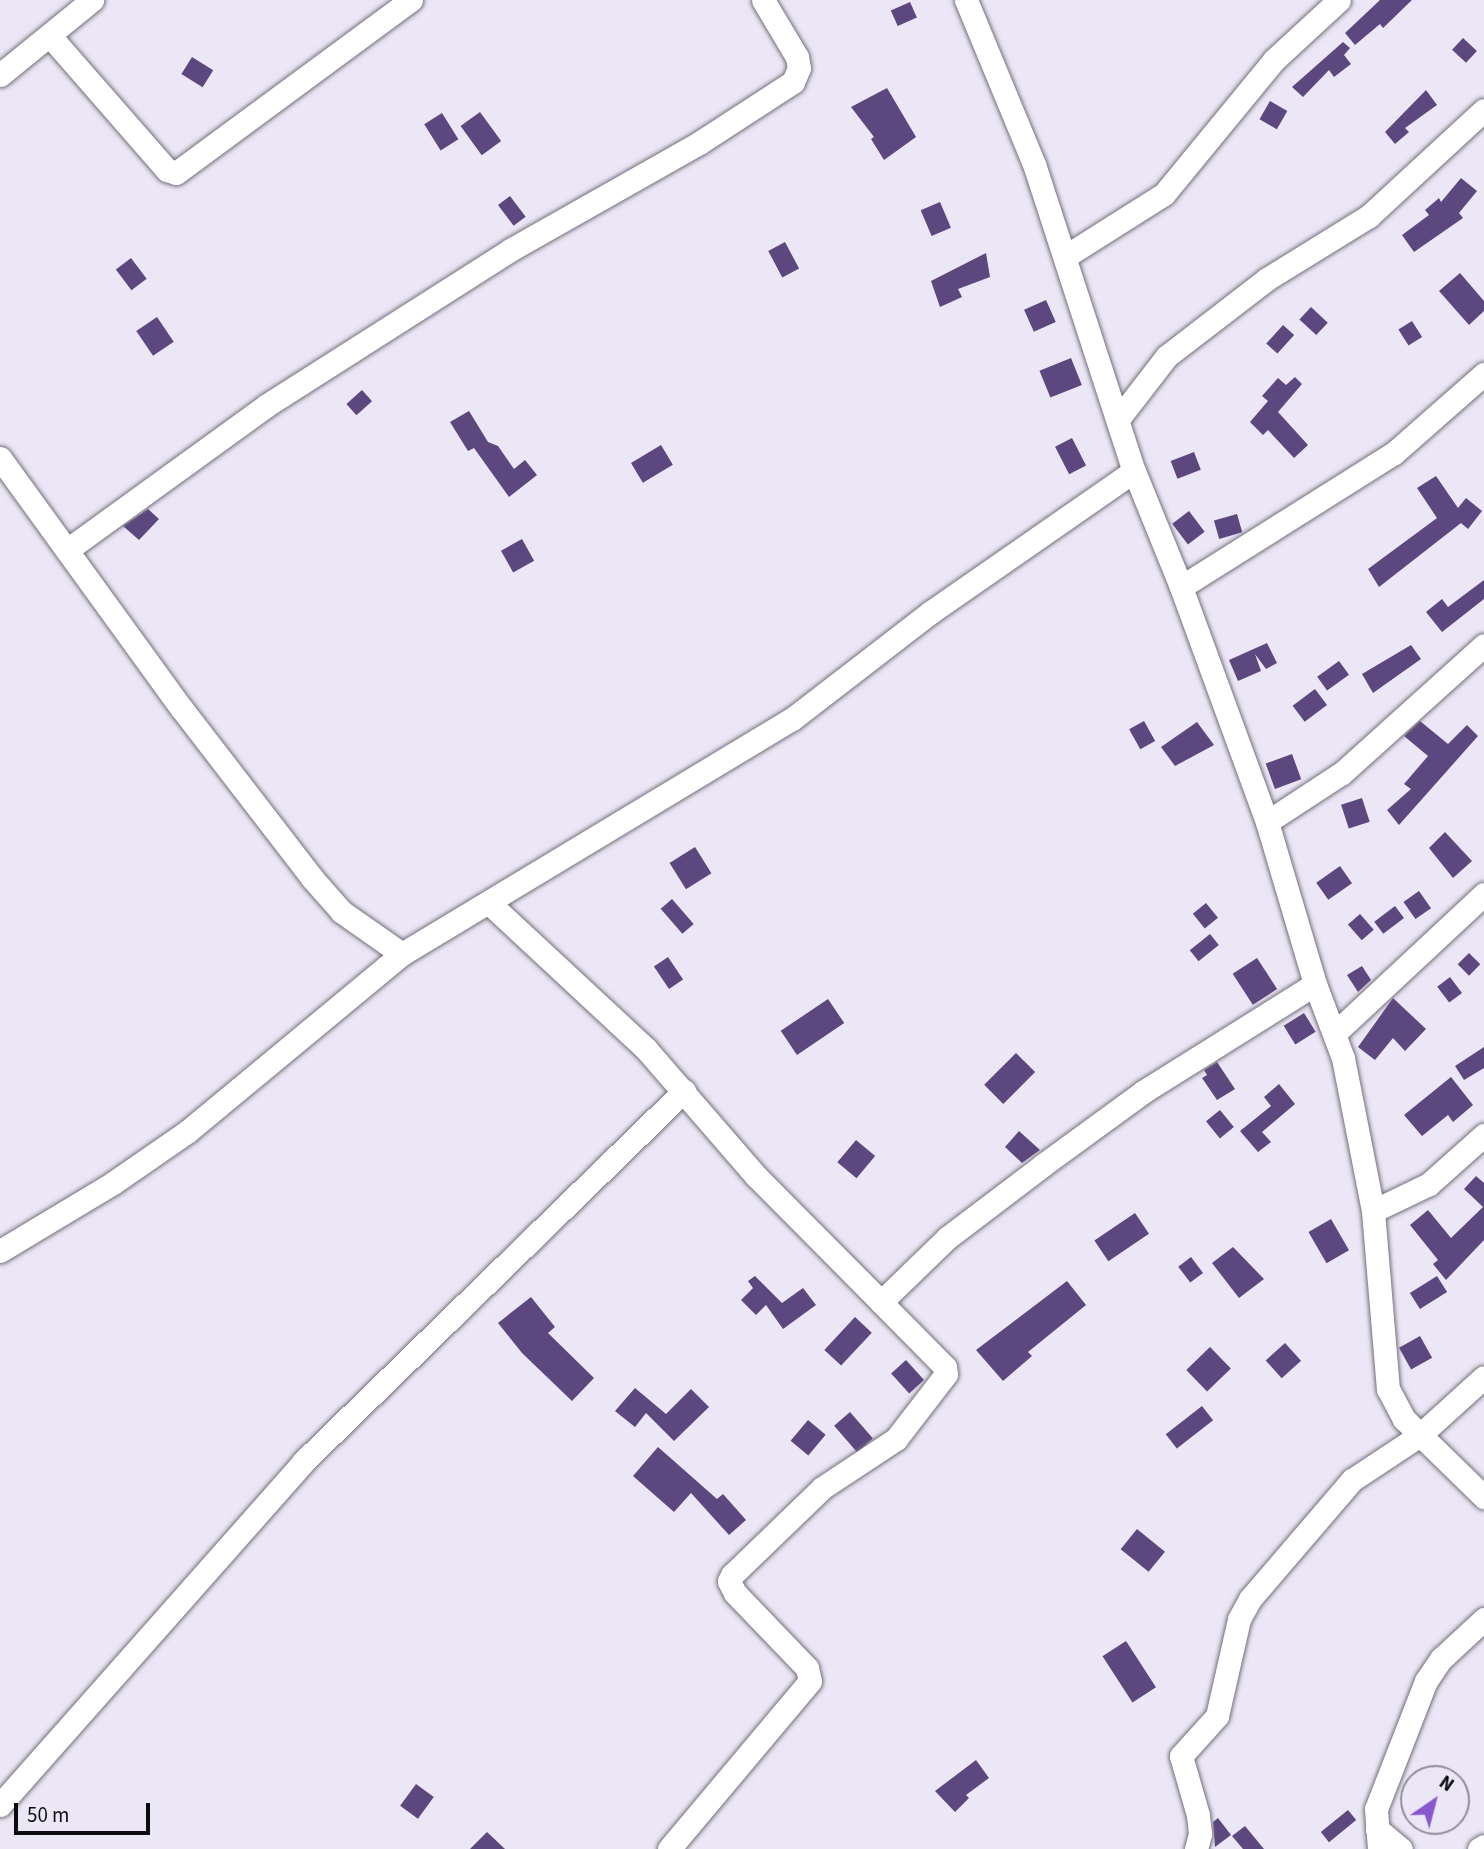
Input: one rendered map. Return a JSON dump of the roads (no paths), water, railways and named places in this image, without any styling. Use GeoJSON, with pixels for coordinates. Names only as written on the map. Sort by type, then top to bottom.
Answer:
{"type":"FeatureCollection","features":[{"type":"Feature","properties":{"kind":"street"},"geometry":{"type":"LineString","coordinates":[[0,75],[92,0]]}},
{"type":"Feature","properties":{"kind":"street"},"geometry":{"type":"LineString","coordinates":[[50,36],[167,170],[176,173],[411,0]]}},
{"type":"Feature","properties":{"kind":"street"},"geometry":{"type":"LineString","coordinates":[[67,550],[279,397],[499,256],[699,143],[793,82],[799,68],[797,57],[763,0]]}},
{"type":"Feature","properties":{"kind":"street"},"geometry":{"type":"LineString","coordinates":[[966,0],[995,63],[1066,257],[1134,471],[1181,587],[1267,822],[1315,984],[1335,1033],[1352,1094],[1373,1211],[1388,1389],[1404,1419],[1484,1497]]}},
{"type":"Feature","properties":{"kind":"street"},"geometry":{"type":"LineString","coordinates":[[1066,257],[1164,194],[1274,60],[1339,0]]}},
{"type":"Feature","properties":{"kind":"street"},"geometry":{"type":"LineString","coordinates":[[1119,418],[1167,356],[1266,279],[1369,216],[1484,110]]}},
{"type":"Feature","properties":{"kind":"street"},"geometry":{"type":"LineString","coordinates":[[1181,587],[1394,453],[1484,374]]}},
{"type":"Feature","properties":{"kind":"street"},"geometry":{"type":"LineString","coordinates":[[0,458],[312,878],[342,912],[402,954]]}},
{"type":"Feature","properties":{"kind":"street"},"geometry":{"type":"LineString","coordinates":[[0,1251],[113,1183],[188,1131],[402,954],[792,719],[931,612],[1134,471]]}},
{"type":"Feature","properties":{"kind":"street"},"geometry":{"type":"LineString","coordinates":[[1267,822],[1342,773],[1484,645]]}},
{"type":"Feature","properties":{"kind":"street"},"geometry":{"type":"LineString","coordinates":[[1335,1033],[1484,894]]}},
{"type":"Feature","properties":{"kind":"street"},"geometry":{"type":"LineString","coordinates":[[489,903],[571,975],[684,1091],[756,1176],[945,1367],[946,1374],[896,1439],[822,1488],[732,1574],[729,1580],[735,1593],[807,1668],[810,1681],[669,1849]]}},
{"type":"Feature","properties":{"kind":"street"},"geometry":{"type":"LineString","coordinates":[[881,1302],[947,1238],[1043,1165],[1143,1092],[1315,984]]}},
{"type":"Feature","properties":{"kind":"street"},"geometry":{"type":"LineString","coordinates":[[0,1805],[303,1462],[684,1091]]}},
{"type":"Feature","properties":{"kind":"street"},"geometry":{"type":"LineString","coordinates":[[1373,1211],[1429,1184],[1484,1135]]}},
{"type":"Feature","properties":{"kind":"street"},"geometry":{"type":"LineString","coordinates":[[1196,1849],[1200,1834],[1198,1815],[1181,1756],[1217,1716],[1242,1610],[1352,1480],[1420,1435],[1484,1377]]}},
{"type":"Feature","properties":{"kind":"street"},"geometry":{"type":"LineString","coordinates":[[1401,1849],[1378,1839],[1381,1794],[1426,1681],[1484,1619]]}},
{"type":"Feature","properties":{"kind":"street"},"geometry":{"type":"LineString","coordinates":[[1479,1849],[1484,1846]]}}]}
